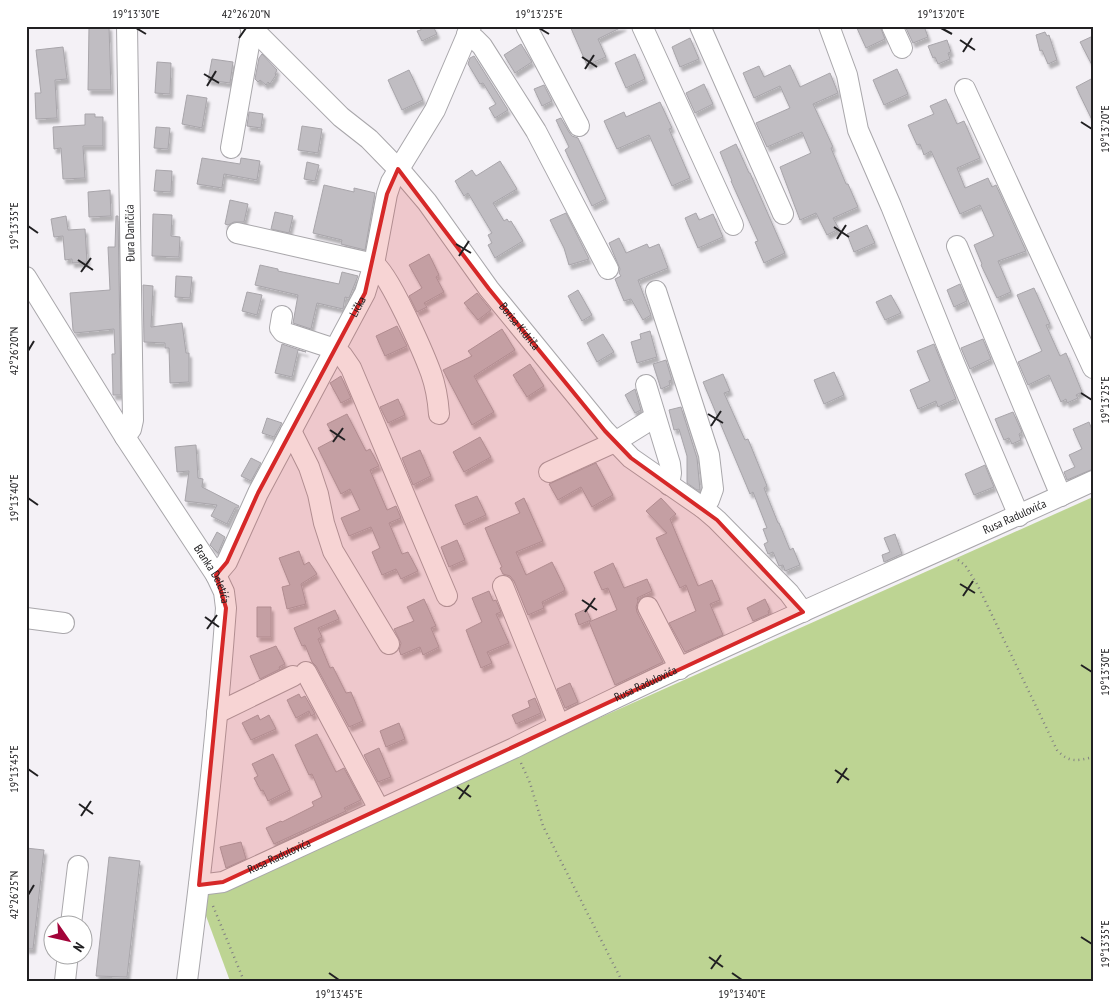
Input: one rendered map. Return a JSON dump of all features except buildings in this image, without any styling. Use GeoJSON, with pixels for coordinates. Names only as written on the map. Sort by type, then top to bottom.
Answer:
{"type":"FeatureCollection","features":[{"type":"Feature","properties":{"kind":"street","name":"Đura Daničića"},"geometry":{"type":"LineString","coordinates":[[125,437],[131,429],[132,420],[127,26]]}},
{"type":"Feature","properties":{"kind":"street"},"geometry":{"type":"LineString","coordinates":[[526,26],[579,126]]}},
{"type":"Feature","properties":{"kind":"street"},"geometry":{"type":"LineString","coordinates":[[642,26],[733,225]]}},
{"type":"Feature","properties":{"kind":"street"},"geometry":{"type":"LineString","coordinates":[[700,26],[783,214]]}},
{"type":"Feature","properties":{"kind":"street"},"geometry":{"type":"LineString","coordinates":[[829,26],[847,75],[858,130],[1019,516]]}},
{"type":"Feature","properties":{"kind":"street"},"geometry":{"type":"LineString","coordinates":[[892,26],[902,48]]}},
{"type":"Feature","properties":{"kind":"street"},"geometry":{"type":"LineString","coordinates":[[231,148],[251,27]]}},
{"type":"Feature","properties":{"kind":"street","name":"Borisa Kidriča"},"geometry":{"type":"LineString","coordinates":[[251,27],[398,169],[427,202],[489,289],[592,416],[631,458],[703,508],[789,593],[803,612]]}},
{"type":"Feature","properties":{"kind":"street"},"geometry":{"type":"LineString","coordinates":[[469,30],[482,46],[536,131],[608,268]]}},
{"type":"Feature","properties":{"kind":"street","name":"Lička"},"geometry":{"type":"LineString","coordinates":[[216,575],[228,562],[258,493],[365,293],[374,264],[391,182],[435,110],[469,30]]}},
{"type":"Feature","properties":{"kind":"street"},"geometry":{"type":"LineString","coordinates":[[965,89],[1093,368]]}},
{"type":"Feature","properties":{"kind":"street"},"geometry":{"type":"LineString","coordinates":[[237,233],[374,264],[380,267],[386,276],[430,372],[437,394],[440,414]]}},
{"type":"Feature","properties":{"kind":"street"},"geometry":{"type":"LineString","coordinates":[[957,246],[1061,496]]}},
{"type":"Feature","properties":{"kind":"street","name":"Branka Deletića"},"geometry":{"type":"LineString","coordinates":[[26,277],[125,437],[216,575],[224,592],[226,608],[202,885],[187,981]]}},
{"type":"Feature","properties":{"kind":"street"},"geometry":{"type":"LineString","coordinates":[[656,292],[709,455],[713,489],[709,500],[703,508]]}},
{"type":"Feature","properties":{"kind":"street"},"geometry":{"type":"LineString","coordinates":[[282,316],[280,328],[283,332],[335,349],[351,368],[447,596]]}},
{"type":"Feature","properties":{"kind":"street"},"geometry":{"type":"LineString","coordinates":[[646,385],[670,464],[669,485]]}},
{"type":"Feature","properties":{"kind":"street"},"geometry":{"type":"LineString","coordinates":[[548,472],[616,442],[655,417]]}},
{"type":"Feature","properties":{"kind":"street"},"geometry":{"type":"LineString","coordinates":[[291,431],[318,494],[333,551],[389,644]]}},
{"type":"Feature","properties":{"kind":"street","name":"Rusa Radulovića"},"geometry":{"type":"LineString","coordinates":[[202,885],[223,882],[803,612],[1093,481]]}},
{"type":"Feature","properties":{"kind":"street"},"geometry":{"type":"LineString","coordinates":[[503,586],[560,725]]}},
{"type":"Feature","properties":{"kind":"street"},"geometry":{"type":"LineString","coordinates":[[648,607],[680,669]]}},
{"type":"Feature","properties":{"kind":"street"},"geometry":{"type":"LineString","coordinates":[[26,618],[64,623]]}},
{"type":"Feature","properties":{"kind":"street"},"geometry":{"type":"LineString","coordinates":[[217,713],[300,674],[379,809]]}},
{"type":"Feature","properties":{"kind":"street"},"geometry":{"type":"LineString","coordinates":[[72,914],[78,866]]}},
{"type":"Feature","properties":{"kind":"street"},"geometry":{"type":"LineString","coordinates":[[65,981],[67,964]]}},
{"type":"Feature","properties":{"kind":"path"},"geometry":{"type":"LineString","coordinates":[[942,550],[966,565],[977,584],[1057,750],[1065,758],[1078,760],[1093,757]]}},
{"type":"Feature","properties":{"kind":"path"},"geometry":{"type":"LineString","coordinates":[[514,748],[530,782],[543,826],[622,981]]}},
{"type":"Feature","properties":{"kind":"path"},"geometry":{"type":"LineString","coordinates":[[202,885],[244,981]]}},
{"type":"Feature","properties":{"kind":"highlighted area"},"geometry":{"type":"Polygon","coordinates":[[[398,169],[489,289],[605,431],[631,458],[717,520],[803,612],[223,882],[199,885],[226,608],[216,575],[227,562],[258,493],[365,293],[387,194],[398,169]]]}},
{"type":"Feature","properties":{"kind":"green space"},"geometry":{"type":"Polygon","coordinates":[[[1093,497],[1093,981],[230,981],[199,897],[1093,497]]]}}]}
